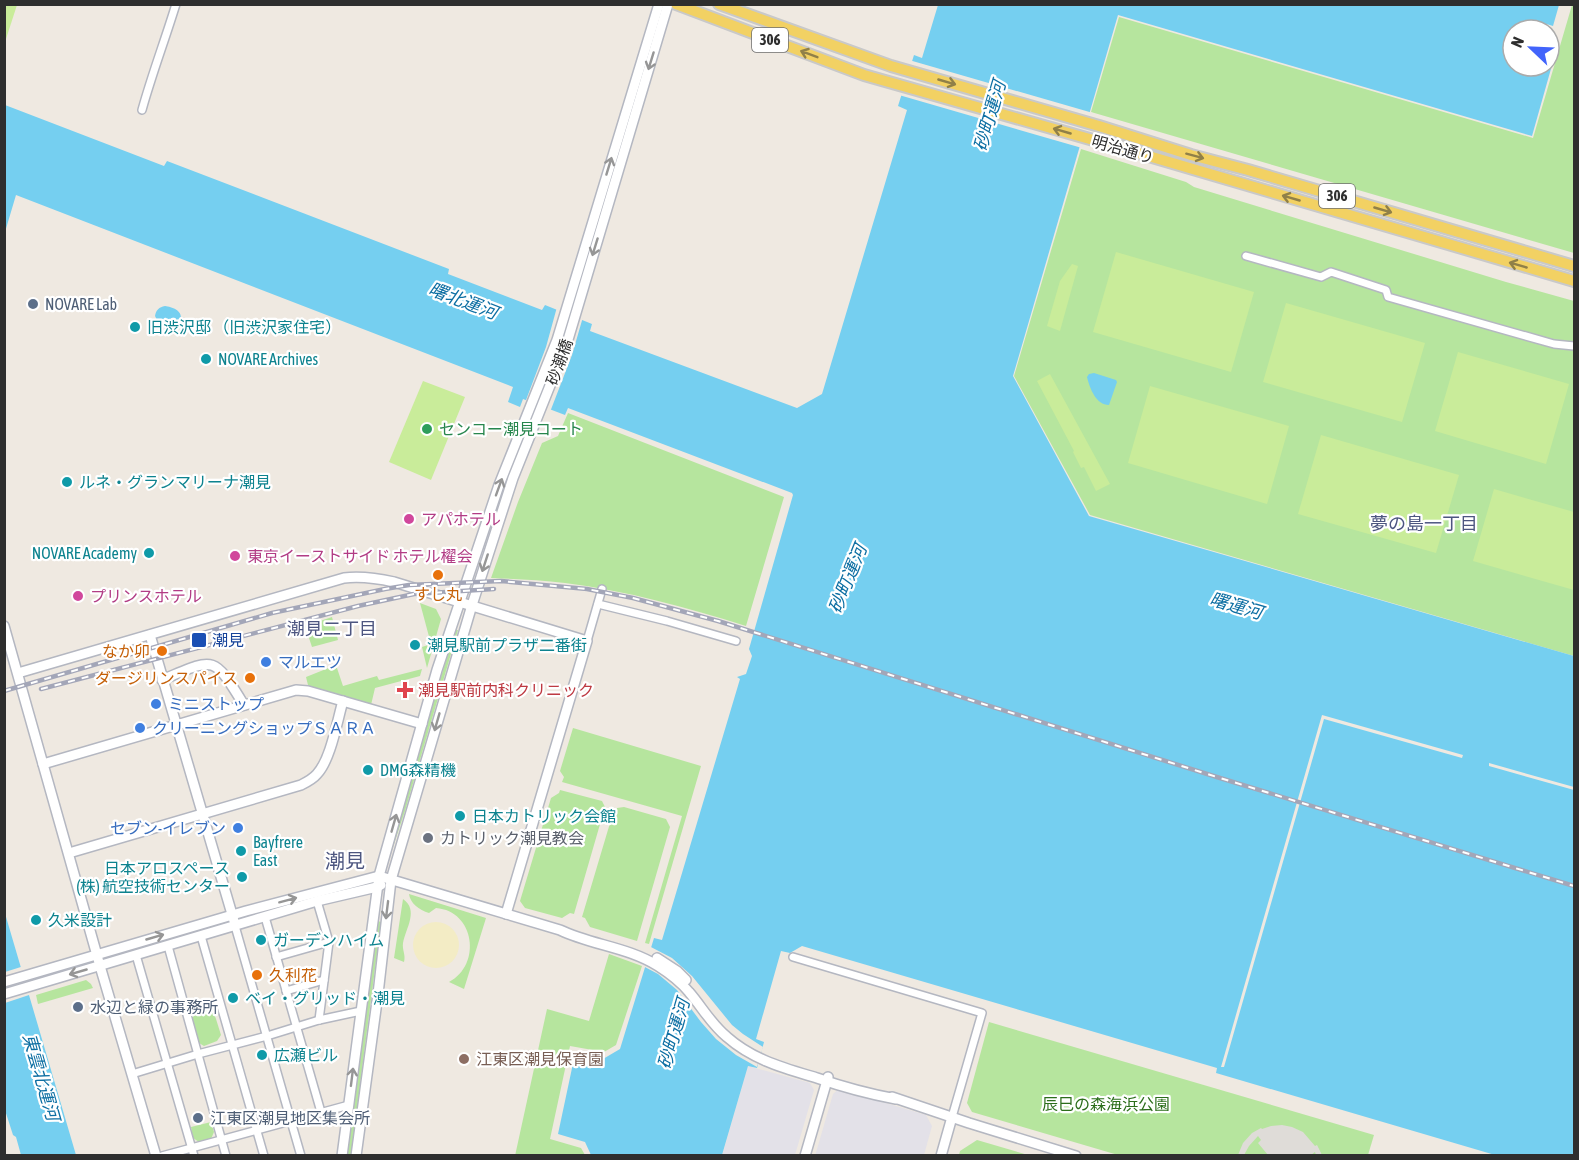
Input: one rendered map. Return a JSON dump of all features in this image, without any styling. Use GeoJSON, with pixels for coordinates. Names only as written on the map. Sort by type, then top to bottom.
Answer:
{"type":"FeatureCollection","features":[{"type":"Feature","properties":{"kind":"main road","name":"明治通り"},"geometry":{"type":"LineString","coordinates":[[676,4],[864,75],[1575,281]]}},
{"type":"Feature","properties":{"kind":"main road","name":"明治通り"},"geometry":{"type":"LineString","coordinates":[[719,4],[891,66],[1575,266]]}},
{"type":"Feature","properties":{"kind":"street"},"geometry":{"type":"LineString","coordinates":[[142,110],[177,4]]}},
{"type":"Feature","properties":{"kind":"street","name":"砂潮橋"},"geometry":{"type":"LineString","coordinates":[[342,1155],[379,876],[437,670],[499,485],[557,340],[659,4]]}},
{"type":"Feature","properties":{"kind":"street","name":"砂潮橋"},"geometry":{"type":"LineString","coordinates":[[356,1155],[391,880],[472,605],[513,478],[567,343],[668,4]]}},
{"type":"Feature","properties":{"kind":"street"},"geometry":{"type":"LineString","coordinates":[[1246,256],[1321,277],[1330,272],[1386,290],[1388,297],[1554,344],[1575,346]]}},
{"type":"Feature","properties":{"kind":"street"},"geometry":{"type":"LineString","coordinates":[[18,673],[360,576],[394,582],[586,641]]}},
{"type":"Feature","properties":{"kind":"street"},"geometry":{"type":"LineString","coordinates":[[506,914],[602,589]]}},
{"type":"Feature","properties":{"kind":"street"},"geometry":{"type":"LineString","coordinates":[[598,604],[736,641]]}},
{"type":"Feature","properties":{"kind":"street"},"geometry":{"type":"LineString","coordinates":[[4,626],[156,1155]]}},
{"type":"Feature","properties":{"kind":"street"},"geometry":{"type":"LineString","coordinates":[[150,635],[301,1155]]}},
{"type":"Feature","properties":{"kind":"street"},"geometry":{"type":"LineString","coordinates":[[162,680],[190,668],[210,663],[223,672],[244,705]]}},
{"type":"Feature","properties":{"kind":"street"},"geometry":{"type":"LineString","coordinates":[[44,764],[176,724],[301,690],[422,724]]}},
{"type":"Feature","properties":{"kind":"street"},"geometry":{"type":"LineString","coordinates":[[69,853],[301,785],[316,776],[324,764],[343,701]]}},
{"type":"Feature","properties":{"kind":"street"},"geometry":{"type":"LineString","coordinates":[[4,981],[232,915],[379,876],[560,930],[572,931],[659,959],[677,971],[691,985],[722,1025],[762,1057],[873,1095],[896,1099],[1076,1155]]}},
{"type":"Feature","properties":{"kind":"street"},"geometry":{"type":"LineString","coordinates":[[4,994],[317,901],[377,887],[391,880]]}},
{"type":"Feature","properties":{"kind":"street"},"geometry":{"type":"LineString","coordinates":[[317,901],[329,942],[319,1020]]}},
{"type":"Feature","properties":{"kind":"street"},"geometry":{"type":"LineString","coordinates":[[265,917],[321,1112]]}},
{"type":"Feature","properties":{"kind":"street"},"geometry":{"type":"LineString","coordinates":[[201,936],[264,1155]]}},
{"type":"Feature","properties":{"kind":"street"},"geometry":{"type":"LineString","coordinates":[[276,957],[329,942]]}},
{"type":"Feature","properties":{"kind":"street"},"geometry":{"type":"LineString","coordinates":[[168,946],[226,1155]]}},
{"type":"Feature","properties":{"kind":"street"},"geometry":{"type":"LineString","coordinates":[[136,955],[194,1155]]}},
{"type":"Feature","properties":{"kind":"street"},"geometry":{"type":"LineString","coordinates":[[793,957],[982,1013],[941,1155]]}},
{"type":"Feature","properties":{"kind":"street"},"geometry":{"type":"LineString","coordinates":[[286,991],[324,980]]}},
{"type":"Feature","properties":{"kind":"street"},"geometry":{"type":"LineString","coordinates":[[132,1074],[319,1020],[361,1011]]}},
{"type":"Feature","properties":{"kind":"street"},"geometry":{"type":"LineString","coordinates":[[806,1155],[827,1079]]}},
{"type":"Feature","properties":{"kind":"street"},"geometry":{"type":"LineString","coordinates":[[162,1155],[349,1105]]}},
{"type":"Feature","properties":{"kind":"shaded area"},"geometry":{"type":"Polygon","coordinates":[[[748,1066],[810,1083],[814,1090],[795,1155],[722,1156],[748,1066]]]}},
{"type":"Feature","properties":{"kind":"shaded area"},"geometry":{"type":"Polygon","coordinates":[[[839,1089],[926,1115],[932,1126],[924,1155],[815,1156],[833,1094],[839,1089]]]}},
{"type":"Feature","properties":{"kind":"shaded area"},"geometry":{"type":"Polygon","coordinates":[[[1282,1125],[1303,1132],[1315,1146],[1317,1145],[1322,1155],[1316,1155],[1315,1152],[1311,1155],[1268,1155],[1258,1143],[1261,1140],[1258,1136],[1244,1155],[1238,1155],[1243,1143],[1252,1133],[1261,1128],[1282,1125]]]}},
{"type":"Feature","properties":{"kind":"green space"},"geometry":{"type":"Polygon","coordinates":[[[4,5],[17,5],[5,42],[4,5]]]}},
{"type":"Feature","properties":{"kind":"green space"},"geometry":{"type":"Polygon","coordinates":[[[1572,5],[1574,5],[1574,253],[1091,112],[1119,17],[1533,138],[1551,78],[1561,78],[1561,43],[1572,5]]]}},
{"type":"Feature","properties":{"kind":"green space"},"geometry":{"type":"Polygon","coordinates":[[[1081,149],[1186,182],[1194,187],[1574,301],[1574,656],[1090,515],[1014,376],[1081,149]]]}},
{"type":"Feature","properties":{"kind":"green space"},"geometry":{"type":"Polygon","coordinates":[[[1116,252],[1254,292],[1231,372],[1093,332],[1116,252]]]}},
{"type":"Feature","properties":{"kind":"green space"},"geometry":{"type":"Polygon","coordinates":[[[1072,264],[1078,266],[1060,331],[1047,326],[1060,281],[1072,264]]]}},
{"type":"Feature","properties":{"kind":"green space"},"geometry":{"type":"Polygon","coordinates":[[[1286,303],[1425,343],[1402,422],[1263,382],[1286,303]]]}},
{"type":"Feature","properties":{"kind":"green space"},"geometry":{"type":"Polygon","coordinates":[[[1458,352],[1569,384],[1546,464],[1435,431],[1458,352]]]}},
{"type":"Feature","properties":{"kind":"green space"},"geometry":{"type":"Polygon","coordinates":[[[1050,374],[1110,484],[1096,491],[1084,467],[1081,468],[1037,381],[1050,374]]]}},
{"type":"Feature","properties":{"kind":"green space","name":"センコー潮見コート"},"geometry":{"type":"Polygon","coordinates":[[[423,381],[465,397],[431,480],[389,462],[423,381]]]}},
{"type":"Feature","properties":{"kind":"green space"},"geometry":{"type":"Polygon","coordinates":[[[1150,386],[1289,426],[1267,504],[1128,463],[1150,386]]]}},
{"type":"Feature","properties":{"kind":"green space"},"geometry":{"type":"Polygon","coordinates":[[[568,413],[784,497],[746,626],[679,606],[611,590],[556,582],[491,578],[542,443],[558,436],[568,413]]]}},
{"type":"Feature","properties":{"kind":"green space"},"geometry":{"type":"Polygon","coordinates":[[[1321,435],[1459,475],[1436,553],[1298,514],[1321,435]]]}},
{"type":"Feature","properties":{"kind":"green space"},"geometry":{"type":"Polygon","coordinates":[[[1494,489],[1574,512],[1574,590],[1473,561],[1494,489]]]}},
{"type":"Feature","properties":{"kind":"green space"},"geometry":{"type":"Polygon","coordinates":[[[420,603],[436,609],[441,619],[427,668],[422,647],[431,644],[420,603]]]}},
{"type":"Feature","properties":{"kind":"green space"},"geometry":{"type":"Polygon","coordinates":[[[332,617],[338,640],[312,647],[305,626],[332,617]]]}},
{"type":"Feature","properties":{"kind":"green space"},"geometry":{"type":"Polygon","coordinates":[[[456,630],[458,630],[405,811],[392,850],[390,850],[443,670],[456,630]]]}},
{"type":"Feature","properties":{"kind":"green space"},"geometry":{"type":"Polygon","coordinates":[[[336,665],[343,686],[377,676],[379,680],[422,669],[420,676],[375,688],[371,705],[309,689],[306,677],[336,665]]]}},
{"type":"Feature","properties":{"kind":"green space"},"geometry":{"type":"Polygon","coordinates":[[[573,728],[701,766],[649,944],[645,943],[682,816],[562,782],[564,777],[560,771],[573,728]]]}},
{"type":"Feature","properties":{"kind":"green space"},"geometry":{"type":"Polygon","coordinates":[[[560,790],[602,801],[605,807],[574,914],[570,913],[562,918],[525,908],[520,901],[551,798],[560,790]]]}},
{"type":"Feature","properties":{"kind":"green space"},"geometry":{"type":"Polygon","coordinates":[[[624,807],[666,819],[670,827],[637,941],[590,927],[582,917],[613,813],[617,808],[624,807]]]}},
{"type":"Feature","properties":{"kind":"green space"},"geometry":{"type":"Polygon","coordinates":[[[409,894],[486,918],[464,989],[449,982],[460,974],[470,952],[466,928],[459,918],[449,911],[436,908],[429,913],[422,910],[413,903],[409,894]]]}},
{"type":"Feature","properties":{"kind":"green space"},"geometry":{"type":"Polygon","coordinates":[[[403,899],[408,903],[411,914],[403,943],[404,962],[394,958],[403,899]]]}},
{"type":"Feature","properties":{"kind":"green space"},"geometry":{"type":"Polygon","coordinates":[[[378,921],[381,922],[351,1155],[347,1156],[378,921]]]}},
{"type":"Feature","properties":{"kind":"green space"},"geometry":{"type":"Polygon","coordinates":[[[609,954],[642,966],[616,1045],[604,1052],[570,1046],[550,1139],[581,1148],[585,1155],[515,1156],[547,1009],[589,1021],[609,954]]]}},
{"type":"Feature","properties":{"kind":"green space"},"geometry":{"type":"Polygon","coordinates":[[[86,980],[93,988],[38,1004],[36,995],[86,980]]]}},
{"type":"Feature","properties":{"kind":"green space"},"geometry":{"type":"Polygon","coordinates":[[[210,1000],[221,1035],[217,1041],[204,1046],[199,1043],[189,1006],[210,1000]]]}},
{"type":"Feature","properties":{"kind":"green space","name":"辰巳の森海浜公園"},"geometry":{"type":"Polygon","coordinates":[[[989,1022],[1374,1135],[1368,1155],[1118,1155],[972,1112],[967,1103],[989,1022]]]}},
{"type":"Feature","properties":{"kind":"green space"},"geometry":{"type":"Polygon","coordinates":[[[211,1122],[214,1132],[211,1139],[199,1142],[193,1138],[191,1127],[211,1122]]]}},
{"type":"Feature","properties":{"kind":"green space","name":"辰巳の森海浜公園"},"geometry":{"type":"Polygon","coordinates":[[[977,1140],[1028,1155],[959,1155],[960,1151],[977,1140]]]}},
{"type":"Feature","properties":{"kind":"sand"},"geometry":{"type":"Polygon","coordinates":[[[436,922],[452,929],[459,945],[452,961],[436,968],[420,961],[413,945],[420,929],[436,922]]]}},
{"type":"Feature","properties":{"kind":"water"},"geometry":{"type":"Polygon","coordinates":[[[938,5],[1559,5],[1555,18],[1501,18],[1501,78],[1548,78],[1532,136],[1118,15],[1013,376],[1089,516],[1574,656],[1574,1155],[1495,1155],[1216,1073],[1217,1068],[802,946],[790,953],[781,951],[756,1039],[764,1042],[757,1068],[748,1066],[722,1155],[591,1155],[585,1142],[558,1134],[575,1054],[603,1059],[620,1049],[654,938],[662,940],[740,679],[737,677],[746,674],[752,656],[749,649],[792,493],[568,408],[565,415],[523,399],[520,407],[508,402],[513,387],[16,195],[5,232],[5,105],[164,166],[167,161],[449,269],[448,274],[542,310],[545,305],[592,324],[590,331],[797,408],[822,394],[907,110],[898,106],[914,55],[922,58],[938,5]]]}},
{"type":"Feature","properties":{"kind":"water"},"geometry":{"type":"Polygon","coordinates":[[[165,306],[178,311],[181,319],[161,324],[158,322],[156,312],[165,306]]]}},
{"type":"Feature","properties":{"kind":"water"},"geometry":{"type":"Polygon","coordinates":[[[1094,373],[1117,382],[1109,405],[1100,402],[1092,391],[1087,377],[1094,373]]]}},
{"type":"Feature","properties":{"kind":"water","name":"東雲北運河"},"geometry":{"type":"Polygon","coordinates":[[[4,910],[76,1155],[21,1155],[4,1107],[4,910]]]}},
{"type":"Feature","properties":{"kind":"pier"},"geometry":{"type":"Polygon","coordinates":[[[909,60],[1093,113],[1082,148],[899,95],[909,60]]]}},
{"type":"Feature","properties":{"kind":"pier"},"geometry":{"type":"Polygon","coordinates":[[[557,307],[583,317],[572,355],[550,412],[525,402],[546,347],[557,307]]]}},
{"type":"Feature","properties":{"kind":"pier"},"geometry":{"type":"Polygon","coordinates":[[[1322,715],[1463,755],[1462,758],[1324,719],[1224,1067],[1221,1067],[1322,715]]]}},
{"type":"Feature","properties":{"kind":"pier"},"geometry":{"type":"Polygon","coordinates":[[[1489,763],[1574,787],[1574,790],[1489,766],[1489,763]]]}},
{"type":"Feature","properties":{"kind":"pier"},"geometry":{"type":"Polygon","coordinates":[[[649,946],[672,958],[692,976],[732,1025],[763,1047],[757,1067],[736,1055],[716,1039],[677,990],[658,974],[643,966],[649,946]]]}},
{"type":"Feature","properties":{"kind":"pier"},"geometry":{"type":"Polygon","coordinates":[[[24,966],[32,994],[5,1003],[5,972],[24,966]]]}},
{"type":"Feature","properties":{"kind":"railway"},"geometry":{"type":"LineString","coordinates":[[4,691],[272,613],[385,589],[409,585],[501,581],[587,589],[633,598],[718,621],[1574,886]]}},
{"type":"Feature","properties":{"kind":"railway"},"geometry":{"type":"LineString","coordinates":[[41,689],[358,606],[414,594],[494,589]]}},
{"type":"Feature","properties":{"kind":"place","name":"NOVARE Lab"},"geometry":{"type":"Point","coordinates":[33,304]}},
{"type":"Feature","properties":{"kind":"place","name":"旧渋沢邸 （旧渋沢家住宅）"},"geometry":{"type":"Point","coordinates":[135,327]}},
{"type":"Feature","properties":{"kind":"place","name":"NOVARE Archives"},"geometry":{"type":"Point","coordinates":[206,359]}},
{"type":"Feature","properties":{"kind":"place","name":"センコー潮見コート"},"geometry":{"type":"Point","coordinates":[427,429]}},
{"type":"Feature","properties":{"kind":"place","name":"ルネ・グランマリーナ潮見"},"geometry":{"type":"Point","coordinates":[67,482]}},
{"type":"Feature","properties":{"kind":"place","name":"アパホテル"},"geometry":{"type":"Point","coordinates":[409,519]}},
{"type":"Feature","properties":{"kind":"place","name":"NOVARE Academy"},"geometry":{"type":"Point","coordinates":[149,553]}},
{"type":"Feature","properties":{"kind":"place","name":"東京イーストサイド ホテル櫂会"},"geometry":{"type":"Point","coordinates":[235,556]}},
{"type":"Feature","properties":{"kind":"place","name":"すし丸"},"geometry":{"type":"Point","coordinates":[438,575]}},
{"type":"Feature","properties":{"kind":"place","name":"プリンスホテル"},"geometry":{"type":"Point","coordinates":[78,596]}},
{"type":"Feature","properties":{"kind":"place","name":"潮見"},"geometry":{"type":"Point","coordinates":[199,640]}},
{"type":"Feature","properties":{"kind":"place","name":"潮見駅前プラザ二番街"},"geometry":{"type":"Point","coordinates":[415,645]}},
{"type":"Feature","properties":{"kind":"place","name":"なか卯"},"geometry":{"type":"Point","coordinates":[162,651]}},
{"type":"Feature","properties":{"kind":"place","name":"マルエツ"},"geometry":{"type":"Point","coordinates":[266,662]}},
{"type":"Feature","properties":{"kind":"place","name":"ダージリンスパイス"},"geometry":{"type":"Point","coordinates":[250,678]}},
{"type":"Feature","properties":{"kind":"place","name":"潮見駅前内科クリニック"},"geometry":{"type":"Point","coordinates":[405,690]}},
{"type":"Feature","properties":{"kind":"place","name":"ミニストップ"},"geometry":{"type":"Point","coordinates":[156,704]}},
{"type":"Feature","properties":{"kind":"place","name":"クリーニングショップＳＡＲＡ"},"geometry":{"type":"Point","coordinates":[140,728]}},
{"type":"Feature","properties":{"kind":"place","name":"DMG森精機"},"geometry":{"type":"Point","coordinates":[368,770]}},
{"type":"Feature","properties":{"kind":"place","name":"日本カトリック会館"},"geometry":{"type":"Point","coordinates":[460,816]}},
{"type":"Feature","properties":{"kind":"place","name":"セブン-イレブン"},"geometry":{"type":"Point","coordinates":[238,828]}},
{"type":"Feature","properties":{"kind":"place","name":"カトリック潮見教会"},"geometry":{"type":"Point","coordinates":[428,838]}},
{"type":"Feature","properties":{"kind":"place","name":"Bayfrere East"},"geometry":{"type":"Point","coordinates":[241,851]}},
{"type":"Feature","properties":{"kind":"place","name":"日本アロスペース (株) 航空技術センター"},"geometry":{"type":"Point","coordinates":[242,877]}},
{"type":"Feature","properties":{"kind":"place","name":"久米設計"},"geometry":{"type":"Point","coordinates":[36,920]}},
{"type":"Feature","properties":{"kind":"place","name":"ガーデンハイム"},"geometry":{"type":"Point","coordinates":[261,940]}},
{"type":"Feature","properties":{"kind":"place","name":"久利花"},"geometry":{"type":"Point","coordinates":[257,975]}},
{"type":"Feature","properties":{"kind":"place","name":"ベイ・グリッド・潮見"},"geometry":{"type":"Point","coordinates":[233,998]}},
{"type":"Feature","properties":{"kind":"place","name":"水辺と緑の事務所"},"geometry":{"type":"Point","coordinates":[78,1007]}},
{"type":"Feature","properties":{"kind":"place","name":"広瀬ビル"},"geometry":{"type":"Point","coordinates":[262,1055]}},
{"type":"Feature","properties":{"kind":"place","name":"江東区潮見保育園"},"geometry":{"type":"Point","coordinates":[464,1059]}},
{"type":"Feature","properties":{"kind":"place","name":"江東区潮見地区集会所"},"geometry":{"type":"Point","coordinates":[198,1118]}},
{"type":"Feature","properties":{"kind":"district","name":"夢の島一丁目"},"geometry":{"type":"Point","coordinates":[1424,524]}},
{"type":"Feature","properties":{"kind":"district","name":"潮見二丁目"},"geometry":{"type":"Point","coordinates":[332,629]}},
{"type":"Feature","properties":{"kind":"district","name":"潮見"},"geometry":{"type":"Point","coordinates":[345,861]}},
{"type":"Feature","properties":{"kind":"water label","name":"砂町運河"},"geometry":{"type":"Point","coordinates":[990,116]}},
{"type":"Feature","properties":{"kind":"water label","name":"曙北運河"},"geometry":{"type":"Point","coordinates":[463,301]}},
{"type":"Feature","properties":{"kind":"water label","name":"砂町運河"},"geometry":{"type":"Point","coordinates":[848,579]}},
{"type":"Feature","properties":{"kind":"water label","name":"曙運河"},"geometry":{"type":"Point","coordinates":[1236,606]}},
{"type":"Feature","properties":{"kind":"water label","name":"砂町運河"},"geometry":{"type":"Point","coordinates":[674,1034]}}]}
